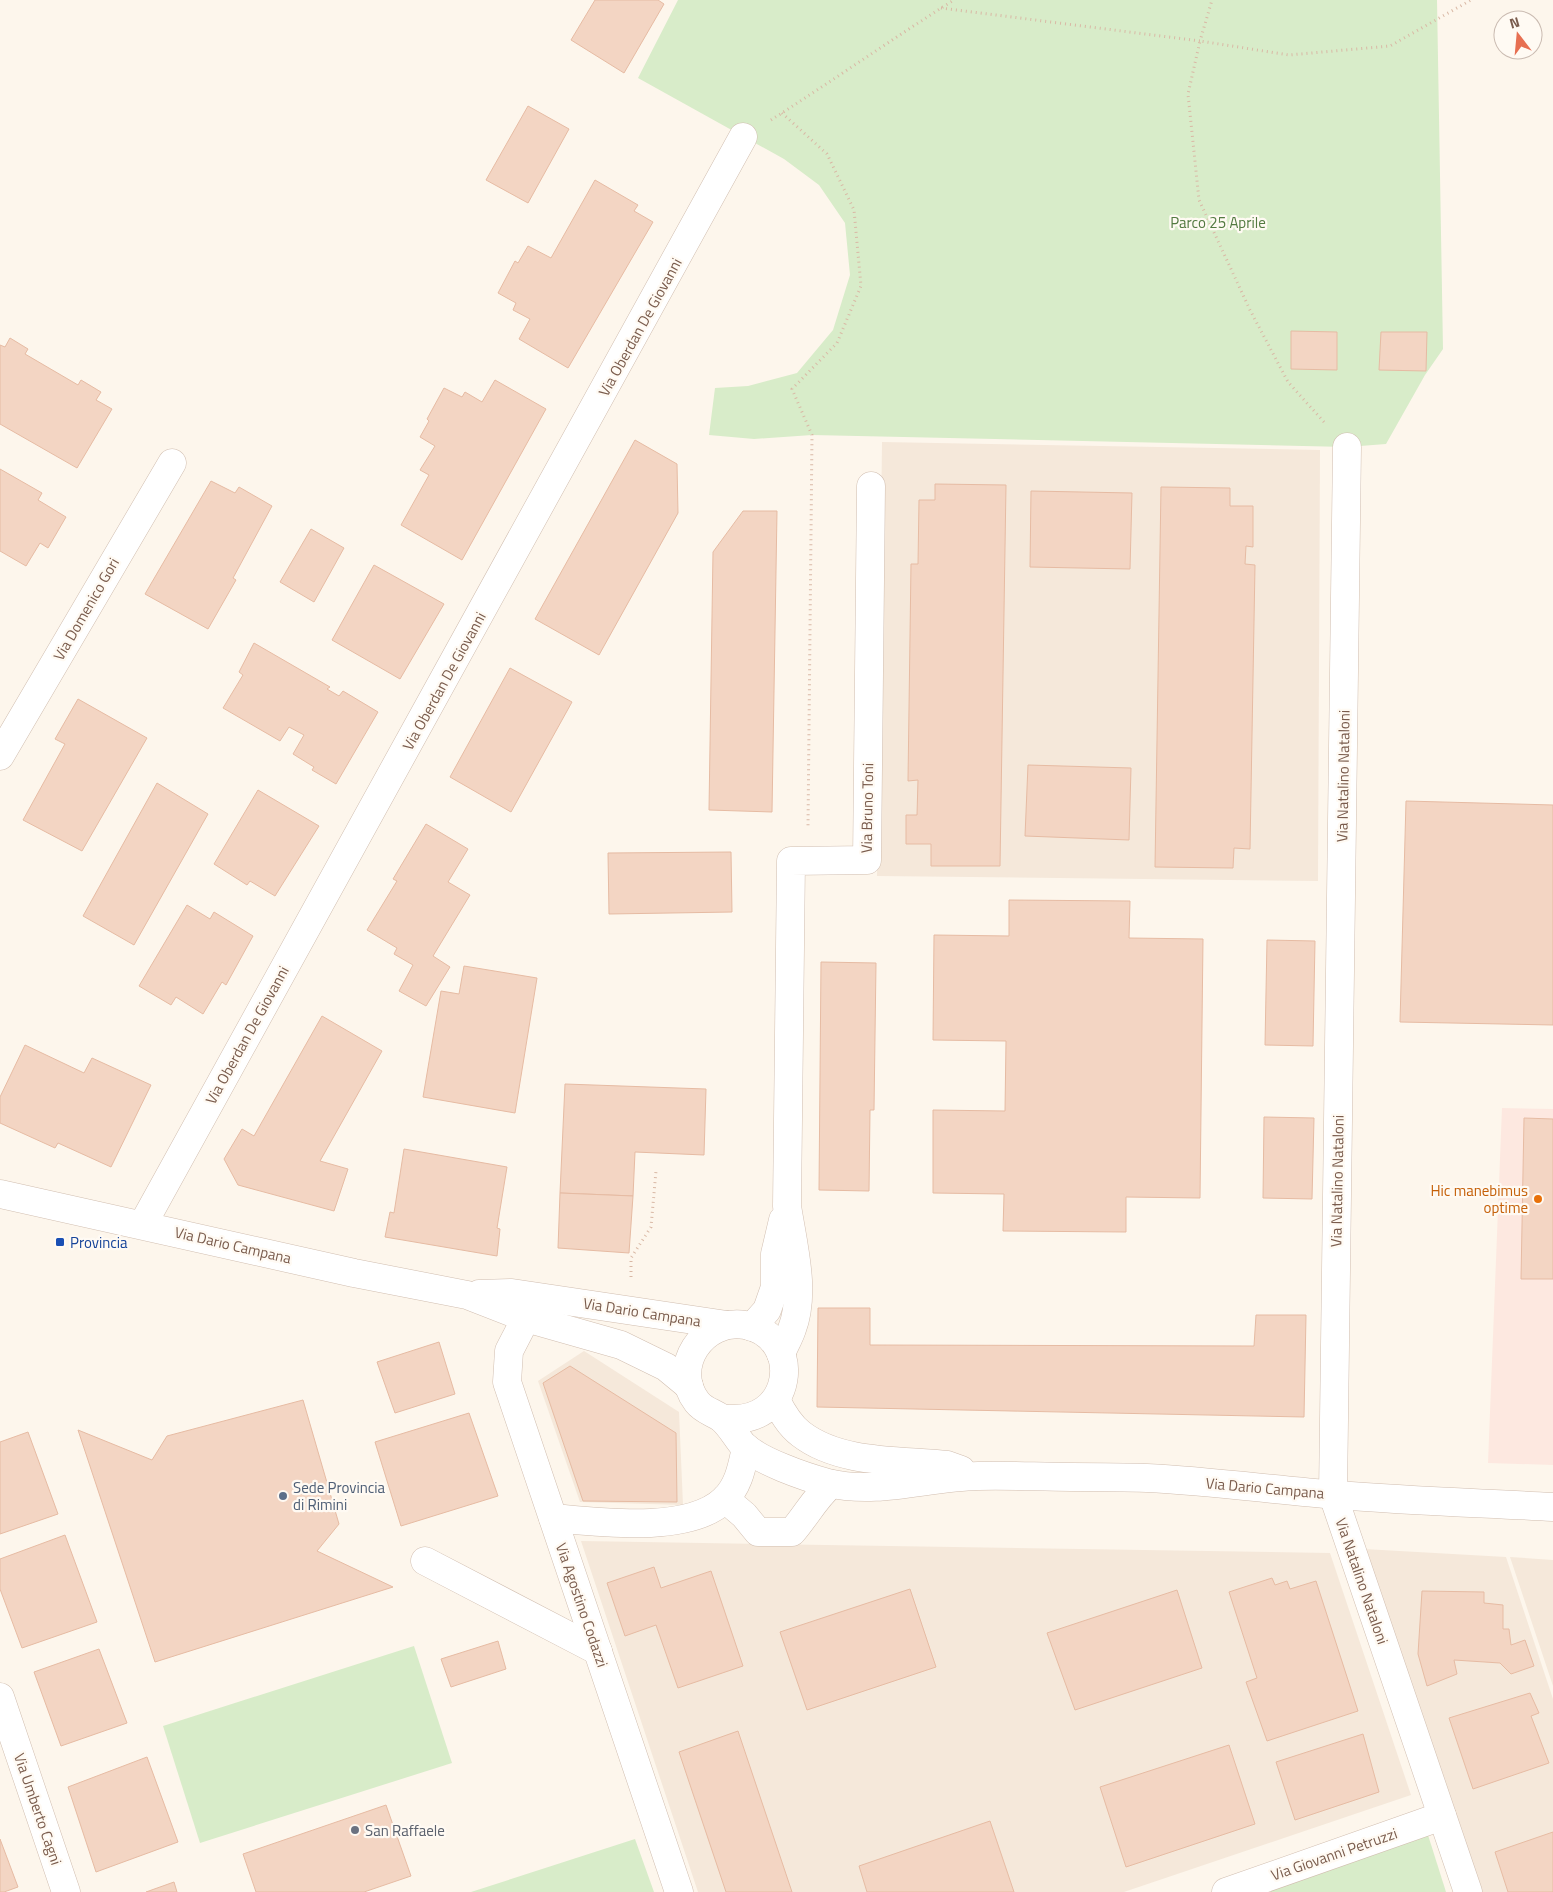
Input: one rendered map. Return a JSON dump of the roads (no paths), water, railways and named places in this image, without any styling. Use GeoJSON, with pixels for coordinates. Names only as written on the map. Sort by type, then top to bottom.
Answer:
{"type":"FeatureCollection","features":[{"type":"Feature","properties":{"kind":"street","name":"Via Oberdan De Giovanni"},"geometry":{"type":"LineString","coordinates":[[143,1224],[743,138]]}},
{"type":"Feature","properties":{"kind":"street","name":"Via Natalino Nataloni"},"geometry":{"type":"LineString","coordinates":[[1347,447],[1333,1494],[1468,1892]]}},
{"type":"Feature","properties":{"kind":"street","name":"Via Domenico Gori"},"geometry":{"type":"LineString","coordinates":[[0,756],[172,463]]}},
{"type":"Feature","properties":{"kind":"street","name":"Via Bruno Toni"},"geometry":{"type":"LineString","coordinates":[[781,1354],[793,1328],[798,1301],[796,1262],[787,1206],[791,861],[867,860],[871,486]]}},
{"type":"Feature","properties":{"kind":"street","name":"Via Dario Campana"},"geometry":{"type":"LineString","coordinates":[[0,1194],[143,1224],[354,1273],[467,1295],[526,1318],[621,1345],[666,1367],[689,1386]]}},
{"type":"Feature","properties":{"kind":"street","name":"Via Bruno Toni"},"geometry":{"type":"LineString","coordinates":[[739,1326],[767,1310],[775,1287],[775,1254],[787,1206]]}},
{"type":"Feature","properties":{"kind":"street","name":"Via Dario Campana"},"geometry":{"type":"LineString","coordinates":[[467,1295],[512,1293],[739,1326],[759,1330],[772,1340],[781,1354]]}},
{"type":"Feature","properties":{"kind":"street","name":"Via Agostino Codazzi"},"geometry":{"type":"LineString","coordinates":[[526,1318],[509,1351],[507,1382],[679,1892]]}},
{"type":"Feature","properties":{"kind":"street","name":"Via Dario Campana"},"geometry":{"type":"LineString","coordinates":[[739,1326],[712,1331],[699,1341],[691,1355],[687,1372],[689,1386],[696,1401],[707,1412],[721,1418],[736,1421],[752,1418],[765,1411],[776,1400],[784,1416],[800,1433],[832,1449],[848,1455],[947,1465],[976,1476]]}},
{"type":"Feature","properties":{"kind":"street"},"geometry":{"type":"LineString","coordinates":[[776,1400],[782,1386],[784,1370],[781,1354]]}},
{"type":"Feature","properties":{"kind":"street","name":"Via Dario Campana"},"geometry":{"type":"LineString","coordinates":[[721,1418],[746,1448],[795,1473],[831,1484],[879,1488],[976,1476],[1148,1478],[1333,1494],[1553,1507]]}},
{"type":"Feature","properties":{"kind":"street"},"geometry":{"type":"LineString","coordinates":[[553,1518],[638,1525],[706,1514],[725,1499],[739,1479],[746,1448]]}},
{"type":"Feature","properties":{"kind":"street"},"geometry":{"type":"LineString","coordinates":[[725,1499],[744,1515],[758,1532],[792,1532],[805,1516],[817,1496],[831,1484]]}},
{"type":"Feature","properties":{"kind":"street"},"geometry":{"type":"LineString","coordinates":[[425,1561],[598,1651]]}},
{"type":"Feature","properties":{"kind":"street","name":"Via Umberto Cagni"},"geometry":{"type":"LineString","coordinates":[[0,1697],[66,1892]]}},
{"type":"Feature","properties":{"kind":"street","name":"Via Giovanni Petruzzi"},"geometry":{"type":"LineString","coordinates":[[1226,1892],[1442,1816]]}},
{"type":"Feature","properties":{"kind":"place","name":"Hic manebimus optime"},"geometry":{"type":"Point","coordinates":[1538,1199]}},
{"type":"Feature","properties":{"kind":"place","name":"Provincia"},"geometry":{"type":"Point","coordinates":[60,1242]}},
{"type":"Feature","properties":{"kind":"place","name":"Sede Provincia di Rimini"},"geometry":{"type":"Point","coordinates":[283,1496]}},
{"type":"Feature","properties":{"kind":"place","name":"San Raffaele"},"geometry":{"type":"Point","coordinates":[355,1830]}},
{"type":"Feature","properties":{"kind":"park label","name":"Parco 25 Aprile"},"geometry":{"type":"Point","coordinates":[1218,222]}}]}
